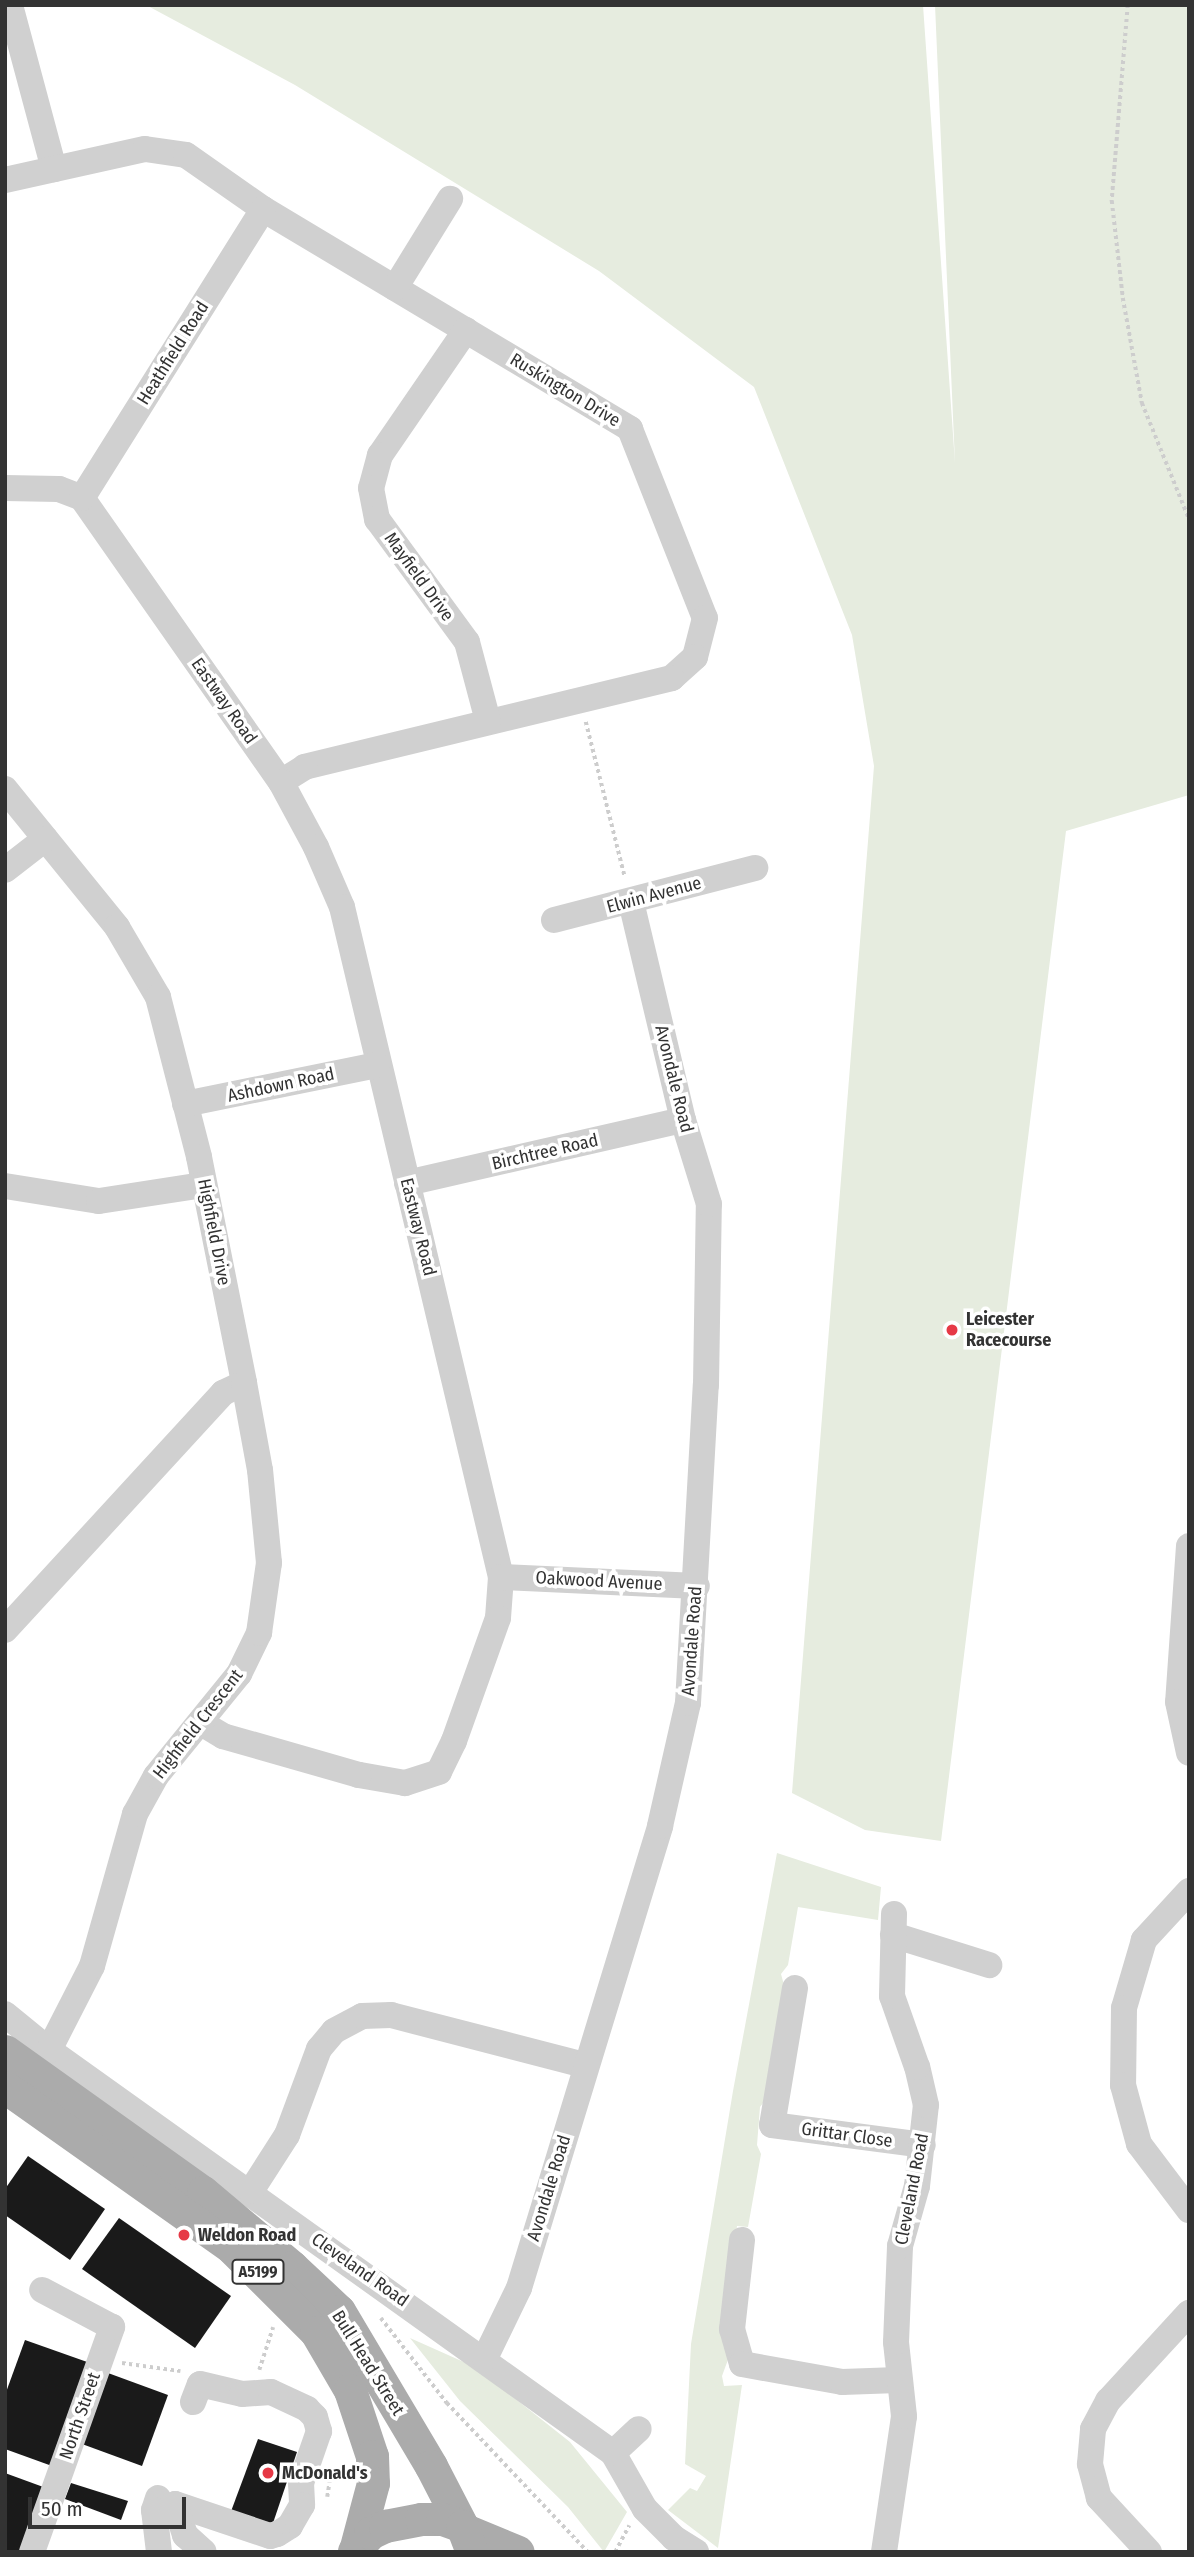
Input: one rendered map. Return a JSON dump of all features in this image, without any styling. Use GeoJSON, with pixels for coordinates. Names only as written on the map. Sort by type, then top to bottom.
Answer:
{"type":"FeatureCollection","features":[{"type":"Feature","properties":{"kind":"main road","name":"Bull Head Street"},"geometry":{"type":"LineString","coordinates":[[5,2051],[203,2192],[292,2267],[339,2311],[431,2466],[466,2536]]}},
{"type":"Feature","properties":{"kind":"main road","name":"Bull Head Street"},"geometry":{"type":"LineString","coordinates":[[5,2087],[232,2248],[316,2332],[350,2390],[372,2456],[373,2483],[355,2549]]}},
{"type":"Feature","properties":{"kind":"main road"},"geometry":{"type":"LineString","coordinates":[[355,2549],[370,2533],[397,2524],[442,2519],[466,2536],[518,2552]]}},
{"type":"Feature","properties":{"kind":"street"},"geometry":{"type":"LineString","coordinates":[[10,5],[54,169]]}},
{"type":"Feature","properties":{"kind":"street","name":"Ruskington Drive"},"geometry":{"type":"LineString","coordinates":[[5,180],[145,149],[186,155],[264,209],[630,429],[705,618],[695,657],[672,678],[305,767],[281,782]]}},
{"type":"Feature","properties":{"kind":"street"},"geometry":{"type":"LineString","coordinates":[[395,288],[450,198]]}},
{"type":"Feature","properties":{"kind":"street","name":"Heathfield Road"},"geometry":{"type":"LineString","coordinates":[[82,498],[264,209]]}},
{"type":"Feature","properties":{"kind":"street","name":"Mayfield Drive"},"geometry":{"type":"LineString","coordinates":[[466,330],[380,455],[371,488],[377,519],[467,642],[488,721]]}},
{"type":"Feature","properties":{"kind":"street"},"geometry":{"type":"LineString","coordinates":[[5,488],[59,489],[82,498]]}},
{"type":"Feature","properties":{"kind":"street","name":"Eastway Road"},"geometry":{"type":"LineString","coordinates":[[82,498],[281,782],[316,847],[342,907],[377,1065],[501,1577],[498,1618],[454,1741],[439,1772],[405,1783],[359,1775],[222,1736],[201,1723]]}},
{"type":"Feature","properties":{"kind":"street","name":"Highfield Drive"},"geometry":{"type":"LineString","coordinates":[[5,789],[117,928],[158,997],[204,1185],[244,1383]]}},
{"type":"Feature","properties":{"kind":"street"},"geometry":{"type":"LineString","coordinates":[[5,870],[45,839]]}},
{"type":"Feature","properties":{"kind":"street","name":"Elwin Avenue"},"geometry":{"type":"LineString","coordinates":[[554,920],[755,868]]}},
{"type":"Feature","properties":{"kind":"street","name":"Avondale Road"},"geometry":{"type":"LineString","coordinates":[[485,2358],[519,2288],[660,1826],[688,1703],[697,1586],[706,1385],[709,1205],[683,1120],[631,902]]}},
{"type":"Feature","properties":{"kind":"street","name":"Ashdown Road"},"geometry":{"type":"LineString","coordinates":[[185,1104],[377,1065]]}},
{"type":"Feature","properties":{"kind":"street","name":"Birchtree Road"},"geometry":{"type":"LineString","coordinates":[[407,1184],[683,1120]]}},
{"type":"Feature","properties":{"kind":"street"},"geometry":{"type":"LineString","coordinates":[[5,1186],[99,1201],[204,1185]]}},
{"type":"Feature","properties":{"kind":"street"},"geometry":{"type":"LineString","coordinates":[[5,1630],[223,1393],[244,1383]]}},
{"type":"Feature","properties":{"kind":"street","name":"Highfield Crescent"},"geometry":{"type":"LineString","coordinates":[[50,2050],[93,1966],[135,1814],[156,1776],[239,1674],[259,1633],[269,1563],[260,1470],[244,1383]]}},
{"type":"Feature","properties":{"kind":"street"},"geometry":{"type":"LineString","coordinates":[[1189,1546],[1178,1702],[1189,1753]]}},
{"type":"Feature","properties":{"kind":"street","name":"Oakwood Avenue"},"geometry":{"type":"LineString","coordinates":[[501,1577],[697,1586]]}},
{"type":"Feature","properties":{"kind":"street"},"geometry":{"type":"LineString","coordinates":[[1189,1891],[1144,1940],[1124,2008],[1123,2085],[1139,2144],[1189,2210]]}},
{"type":"Feature","properties":{"kind":"street","name":"Cleveland Road"},"geometry":{"type":"LineString","coordinates":[[884,2552],[903,2442],[904,2416],[896,2342],[900,2246],[917,2186],[926,2105],[892,1996],[893,1924],[989,1965]]}},
{"type":"Feature","properties":{"kind":"street","name":"Grittar Close"},"geometry":{"type":"LineString","coordinates":[[795,1987],[772,2125],[923,2145]]}},
{"type":"Feature","properties":{"kind":"street","name":"Cleveland Road"},"geometry":{"type":"LineString","coordinates":[[5,2014],[50,2050],[485,2358],[613,2453],[645,2509],[674,2538],[695,2552]]}},
{"type":"Feature","properties":{"kind":"street"},"geometry":{"type":"LineString","coordinates":[[251,2191],[287,2135],[318,2049],[334,2031],[362,2016],[391,2015],[585,2065]]}},
{"type":"Feature","properties":{"kind":"street"},"geometry":{"type":"LineString","coordinates":[[742,2240],[732,2329],[742,2364],[842,2382],[898,2379]]}},
{"type":"Feature","properties":{"kind":"street","name":"North Street"},"geometry":{"type":"LineString","coordinates":[[32,2552],[112,2327],[42,2290]]}},
{"type":"Feature","properties":{"kind":"street"},"geometry":{"type":"LineString","coordinates":[[1149,2552],[1099,2498],[1090,2464],[1093,2429],[1108,2401],[1189,2313]]}},
{"type":"Feature","properties":{"kind":"street"},"geometry":{"type":"LineString","coordinates":[[193,2402],[200,2384],[242,2394],[271,2392],[301,2406],[315,2417],[319,2431],[301,2483],[302,2505],[290,2526],[270,2536],[175,2504],[185,2535],[204,2552]]}},
{"type":"Feature","properties":{"kind":"street"},"geometry":{"type":"LineString","coordinates":[[613,2453],[639,2429]]}},
{"type":"Feature","properties":{"kind":"street"},"geometry":{"type":"LineString","coordinates":[[158,2498],[154,2510],[159,2552]]}},
{"type":"Feature","properties":{"kind":"path"},"geometry":{"type":"LineString","coordinates":[[1128,5],[1112,201],[1123,298],[1142,403],[1189,519]]}},
{"type":"Feature","properties":{"kind":"path"},"geometry":{"type":"LineString","coordinates":[[580,699],[631,902]]}},
{"type":"Feature","properties":{"kind":"path"},"geometry":{"type":"LineString","coordinates":[[376,2311],[447,2403],[589,2552]]}},
{"type":"Feature","properties":{"kind":"path"},"geometry":{"type":"LineString","coordinates":[[615,2552],[626,2530],[645,2509]]}},
{"type":"Feature","properties":{"kind":"shaded area"},"geometry":{"type":"Polygon","coordinates":[[[146,5],[923,5],[955,463],[935,5],[1189,5],[1189,795],[1066,831],[941,1841],[865,1830],[792,1793],[874,766],[852,635],[754,387],[599,271],[295,85],[146,5]]]}},
{"type":"Feature","properties":{"kind":"shaded area"},"geometry":{"type":"Polygon","coordinates":[[[777,1853],[881,1887],[878,1920],[798,1907],[788,1965],[781,1974],[787,1996],[767,2098],[760,2107],[757,2145],[761,2154],[748,2227],[737,2226],[724,2330],[729,2357],[722,2376],[724,2386],[742,2385],[718,2548],[668,2510],[690,2488],[697,2491],[706,2476],[685,2464],[691,2344],[733,2091],[777,1853]]]}},
{"type":"Feature","properties":{"kind":"shaded area"},"geometry":{"type":"Polygon","coordinates":[[[410,2338],[475,2367],[570,2442],[627,2512],[604,2552],[568,2507],[460,2401],[410,2338]]]}},
{"type":"Feature","properties":{"kind":"building"},"geometry":{"type":"Polygon","coordinates":[[[28,2156],[105,2209],[70,2260],[5,2215],[5,2189],[28,2156]]]}},
{"type":"Feature","properties":{"kind":"building"},"geometry":{"type":"Polygon","coordinates":[[[119,2218],[231,2296],[195,2348],[82,2269],[119,2218]]]}},
{"type":"Feature","properties":{"kind":"building"},"geometry":{"type":"Polygon","coordinates":[[[25,2340],[90,2363],[52,2466],[5,2449],[5,2395],[25,2340]]]}},
{"type":"Feature","properties":{"kind":"building"},"geometry":{"type":"Polygon","coordinates":[[[108,2373],[168,2395],[142,2466],[82,2444],[108,2373]]]}},
{"type":"Feature","properties":{"kind":"building","name":"McDonald's"},"geometry":{"type":"Polygon","coordinates":[[[258,2439],[297,2452],[271,2529],[230,2514],[258,2439]]]}},
{"type":"Feature","properties":{"kind":"building"},"geometry":{"type":"Polygon","coordinates":[[[5,2473],[46,2488],[22,2552],[5,2552],[5,2473]]]}},
{"type":"Feature","properties":{"kind":"building"},"geometry":{"type":"Polygon","coordinates":[[[71,2483],[128,2501],[121,2520],[65,2499],[71,2483]]]}},
{"type":"Feature","properties":{"kind":"place","name":"Leicester Racecourse"},"geometry":{"type":"Point","coordinates":[952,1330]}},
{"type":"Feature","properties":{"kind":"place","name":"Weldon Road"},"geometry":{"type":"Point","coordinates":[184,2235]}},
{"type":"Feature","properties":{"kind":"place","name":"McDonald's"},"geometry":{"type":"Point","coordinates":[268,2473]}}]}
